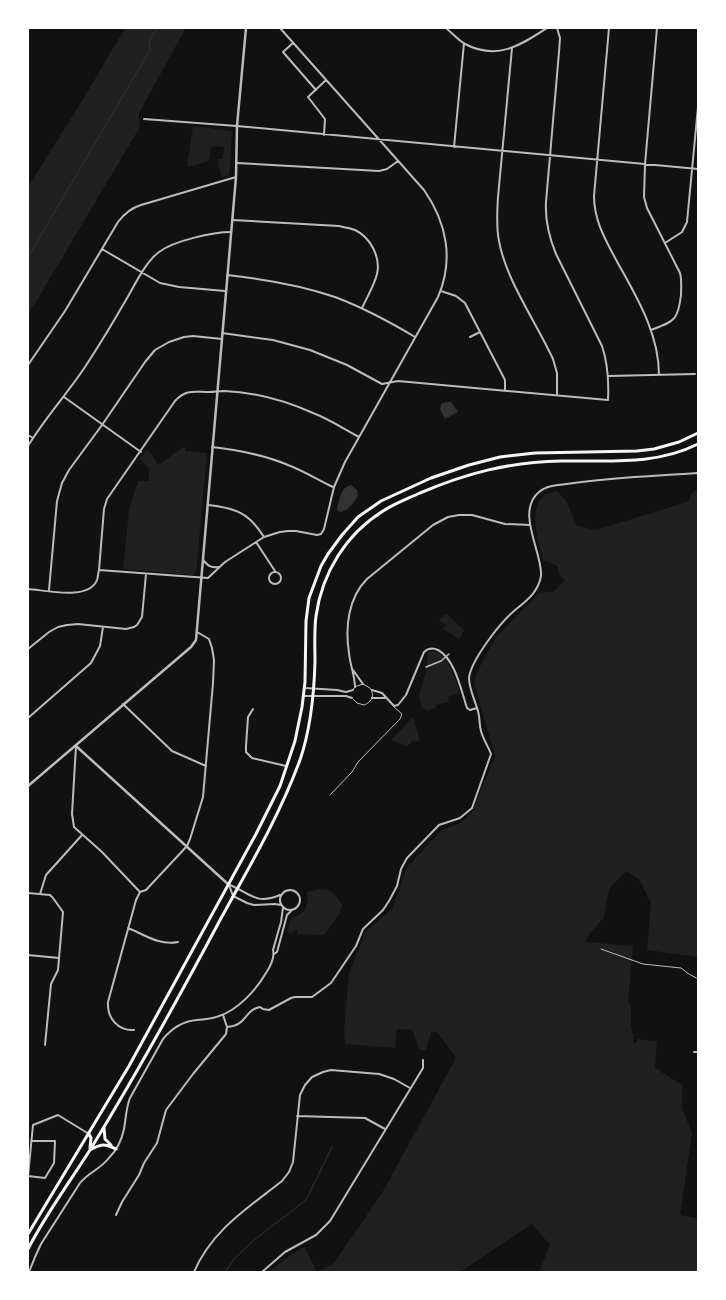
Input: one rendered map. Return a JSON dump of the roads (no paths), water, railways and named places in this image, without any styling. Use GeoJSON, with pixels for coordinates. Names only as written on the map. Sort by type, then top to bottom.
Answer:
{"type":"FeatureCollection","features":[{"type":"Feature","properties":{"kind":"main road"},"geometry":{"type":"LineString","coordinates":[[28,1234],[129,1066],[271,806],[295,741],[304,696],[306,621],[310,598],[316,576],[328,554],[342,535],[358,518],[376,504],[431,478],[481,461],[512,455],[535,453],[645,450],[663,447],[679,442],[698,433]]}},
{"type":"Feature","properties":{"kind":"main road"},"geometry":{"type":"LineString","coordinates":[[28,1249],[90,1150],[155,1040],[280,808],[293,779],[307,736],[314,689],[315,619],[319,600],[325,580],[336,558],[349,540],[364,525],[381,512],[400,502],[462,476],[483,470],[536,462],[638,460],[656,458],[674,454],[698,444]]}},
{"type":"Feature","properties":{"kind":"main road"},"geometry":{"type":"LineString","coordinates":[[104,1126],[105,1139],[116,1149]]}},
{"type":"Feature","properties":{"kind":"main road"},"geometry":{"type":"LineString","coordinates":[[89,1134],[91,1138],[90,1150]]}},
{"type":"Feature","properties":{"kind":"main road"},"geometry":{"type":"LineString","coordinates":[[90,1150],[102,1144],[109,1145],[116,1149]]}},
{"type":"Feature","properties":{"kind":"street"},"geometry":{"type":"LineString","coordinates":[[28,786],[192,647],[196,640],[236,177],[237,126],[246,28]]}},
{"type":"Feature","properties":{"kind":"street"},"geometry":{"type":"LineString","coordinates":[[99,570],[208,578],[220,566],[264,537],[288,531],[317,535],[321,534],[324,529],[334,487],[345,462],[441,291],[446,267],[446,248],[443,228],[431,201],[424,190],[280,28]]}},
{"type":"Feature","properties":{"kind":"street"},"geometry":{"type":"LineString","coordinates":[[446,28],[464,43],[476,49],[487,51],[500,51],[512,48],[525,42],[547,28]]}},
{"type":"Feature","properties":{"kind":"street"},"geometry":{"type":"LineString","coordinates":[[222,333],[273,340],[297,346],[332,358],[382,384],[398,381],[608,400],[609,376],[607,361],[602,346],[556,254],[547,227],[546,202],[560,38],[557,28]]}},
{"type":"Feature","properties":{"kind":"street"},"geometry":{"type":"LineString","coordinates":[[609,28],[594,196],[595,209],[598,222],[604,236],[644,312],[651,330],[658,353],[659,375]]}},
{"type":"Feature","properties":{"kind":"street"},"geometry":{"type":"LineString","coordinates":[[651,330],[672,321],[676,317],[680,308],[682,282],[680,273],[645,203],[643,190],[644,164],[657,28]]}},
{"type":"Feature","properties":{"kind":"street"},"geometry":{"type":"LineString","coordinates":[[293,43],[283,52],[316,90]]}},
{"type":"Feature","properties":{"kind":"street"},"geometry":{"type":"LineString","coordinates":[[454,147],[464,43]]}},
{"type":"Feature","properties":{"kind":"street"},"geometry":{"type":"LineString","coordinates":[[512,48],[497,220],[499,241],[511,278],[553,359],[557,372],[557,395]]}},
{"type":"Feature","properties":{"kind":"street"},"geometry":{"type":"LineString","coordinates":[[324,135],[326,119],[308,97],[326,80]]}},
{"type":"Feature","properties":{"kind":"street"},"geometry":{"type":"LineString","coordinates":[[665,243],[678,235],[685,228],[688,216],[698,107]]}},
{"type":"Feature","properties":{"kind":"street"},"geometry":{"type":"LineString","coordinates":[[144,119],[237,126],[698,169]]}},
{"type":"Feature","properties":{"kind":"street"},"geometry":{"type":"LineString","coordinates":[[237,163],[379,171],[387,169],[398,162]]}},
{"type":"Feature","properties":{"kind":"street"},"geometry":{"type":"LineString","coordinates":[[28,365],[65,311],[118,222],[125,214],[132,208],[141,204],[236,177]]}},
{"type":"Feature","properties":{"kind":"street"},"geometry":{"type":"LineString","coordinates":[[232,220],[339,226],[358,231],[374,249],[378,268],[376,279],[362,308]]}},
{"type":"Feature","properties":{"kind":"street"},"geometry":{"type":"LineString","coordinates":[[28,446],[84,368],[153,257],[158,252],[170,245],[215,232],[231,232]]}},
{"type":"Feature","properties":{"kind":"street"},"geometry":{"type":"LineString","coordinates":[[102,249],[160,282],[172,286],[225,291]]}},
{"type":"Feature","properties":{"kind":"street"},"geometry":{"type":"LineString","coordinates":[[227,275],[295,285],[335,298],[362,308],[416,337]]}},
{"type":"Feature","properties":{"kind":"street"},"geometry":{"type":"LineString","coordinates":[[441,291],[456,296],[465,303],[505,380],[505,390]]}},
{"type":"Feature","properties":{"kind":"street"},"geometry":{"type":"LineString","coordinates":[[470,337],[480,332]]}},
{"type":"Feature","properties":{"kind":"street"},"geometry":{"type":"LineString","coordinates":[[49,591],[57,501],[62,483],[69,470],[155,350],[169,342],[184,337],[193,336],[222,339]]}},
{"type":"Feature","properties":{"kind":"street"},"geometry":{"type":"LineString","coordinates":[[609,376],[695,374]]}},
{"type":"Feature","properties":{"kind":"street"},"geometry":{"type":"LineString","coordinates":[[28,589],[72,593],[87,590],[94,584],[97,580],[99,570],[105,504],[110,494],[179,396],[189,392],[224,391],[279,401],[313,413],[359,437]]}},
{"type":"Feature","properties":{"kind":"street"},"geometry":{"type":"LineString","coordinates":[[64,397],[140,452]]}},
{"type":"Feature","properties":{"kind":"street"},"geometry":{"type":"LineString","coordinates":[[28,435],[33,438]]}},
{"type":"Feature","properties":{"kind":"street"},"geometry":{"type":"LineString","coordinates":[[212,447],[244,451],[269,458],[299,470],[334,487]]}},
{"type":"Feature","properties":{"kind":"street"},"geometry":{"type":"LineString","coordinates":[[227,1027],[237,1026],[252,1010],[260,1007],[269,1010],[290,998],[312,997],[329,985],[356,946],[363,929],[383,910],[389,901],[397,886],[401,869],[407,858],[439,825],[460,818],[472,808],[491,754],[482,734],[477,708],[470,684],[470,675],[472,668],[488,641],[508,616],[535,593],[540,580],[540,563],[530,525],[530,510],[534,499],[540,491],[548,487],[602,479],[698,473]]}},
{"type":"Feature","properties":{"kind":"street"},"geometry":{"type":"LineString","coordinates":[[207,504],[229,508],[242,513],[255,523],[264,537]]}},
{"type":"Feature","properties":{"kind":"street"},"geometry":{"type":"LineString","coordinates":[[355,687],[349,654],[348,624],[351,608],[358,591],[367,579],[430,527],[448,517],[463,515],[477,516],[505,524],[530,525]]}},
{"type":"Feature","properties":{"kind":"street"},"geometry":{"type":"LineString","coordinates":[[256,542],[275,572],[280,574],[280,581],[276,584],[272,583],[269,578],[271,573],[275,572]]}},
{"type":"Feature","properties":{"kind":"street"},"geometry":{"type":"LineString","coordinates":[[202,559],[210,567],[220,566]]}},
{"type":"Feature","properties":{"kind":"street"},"geometry":{"type":"LineString","coordinates":[[28,649],[49,632],[62,626],[72,624],[126,629],[134,627],[142,617],[146,574]]}},
{"type":"Feature","properties":{"kind":"street"},"geometry":{"type":"LineString","coordinates":[[28,718],[91,663],[100,646],[103,626]]}},
{"type":"Feature","properties":{"kind":"street"},"geometry":{"type":"LineString","coordinates":[[134,1030],[124,1029],[116,1024],[109,1014],[108,1002],[136,900],[140,892],[146,890],[187,846],[203,797],[214,660],[209,639],[197,632]]}},
{"type":"Feature","properties":{"kind":"street"},"geometry":{"type":"LineString","coordinates":[[372,690],[382,693],[394,706],[398,705],[406,695],[426,650],[430,648],[435,649],[446,656],[454,669],[467,708],[470,710],[477,708]]}},
{"type":"Feature","properties":{"kind":"street"},"geometry":{"type":"LineString","coordinates":[[426,667],[435,664],[449,654]]}},
{"type":"Feature","properties":{"kind":"street"},"geometry":{"type":"LineString","coordinates":[[353,670],[363,684]]}},
{"type":"Feature","properties":{"kind":"street"},"geometry":{"type":"LineString","coordinates":[[305,688],[346,692],[353,690]]}},
{"type":"Feature","properties":{"kind":"street"},"geometry":{"type":"LineString","coordinates":[[304,696],[346,696],[352,698]]}},
{"type":"Feature","properties":{"kind":"street"},"geometry":{"type":"LineString","coordinates":[[372,698],[385,698]]}},
{"type":"Feature","properties":{"kind":"street"},"geometry":{"type":"LineString","coordinates":[[123,704],[172,750],[206,766]]}},
{"type":"Feature","properties":{"kind":"street"},"geometry":{"type":"LineString","coordinates":[[253,709],[248,717],[246,752],[252,758],[287,766]]}},
{"type":"Feature","properties":{"kind":"street"},"geometry":{"type":"LineString","coordinates":[[76,746],[72,819],[74,827],[102,852],[140,892]]}},
{"type":"Feature","properties":{"kind":"street"},"geometry":{"type":"LineString","coordinates":[[29,1272],[41,1244],[80,1183],[104,1164],[116,1149],[123,1132],[126,1108],[130,1098],[164,1039],[170,1031],[182,1024],[192,1020],[214,1018],[233,1009],[259,984],[268,970],[274,954],[277,952],[287,915],[296,907],[300,898],[297,893],[288,890],[284,891],[280,895],[268,899],[259,899],[229,885],[76,746]]}},
{"type":"Feature","properties":{"kind":"street"},"geometry":{"type":"LineString","coordinates":[[40,894],[46,875],[82,835]]}},
{"type":"Feature","properties":{"kind":"street"},"geometry":{"type":"LineString","coordinates":[[229,885],[233,896],[254,905],[275,904],[287,910],[292,910]]}},
{"type":"Feature","properties":{"kind":"street"},"geometry":{"type":"LineString","coordinates":[[28,893],[50,895],[63,912],[58,970],[51,984],[45,1045]]}},
{"type":"Feature","properties":{"kind":"street"},"geometry":{"type":"LineString","coordinates":[[274,954],[273,950],[281,922],[282,907],[279,900],[280,895]]}},
{"type":"Feature","properties":{"kind":"street"},"geometry":{"type":"LineString","coordinates":[[128,928],[164,943],[178,942]]}},
{"type":"Feature","properties":{"kind":"street"},"geometry":{"type":"LineString","coordinates":[[28,955],[59,958]]}},
{"type":"Feature","properties":{"kind":"street"},"geometry":{"type":"LineString","coordinates":[[116,1215],[154,1146],[161,1130],[166,1110],[226,1033],[227,1027],[223,1014]]}},
{"type":"Feature","properties":{"kind":"street"},"geometry":{"type":"LineString","coordinates":[[262,1272],[285,1252],[316,1235],[330,1222],[422,1068],[423,1060]]}},
{"type":"Feature","properties":{"kind":"street"},"geometry":{"type":"LineString","coordinates":[[194,1272],[203,1254],[222,1230],[282,1181],[289,1172],[293,1162],[300,1095],[305,1085],[312,1077],[327,1070],[379,1074],[394,1079],[410,1088]]}},
{"type":"Feature","properties":{"kind":"street"},"geometry":{"type":"LineString","coordinates":[[31,1141],[55,1142],[54,1163],[45,1178],[28,1176],[31,1141],[33,1125],[58,1115],[89,1134]]}},
{"type":"Feature","properties":{"kind":"street"},"geometry":{"type":"LineString","coordinates":[[297,1116],[365,1118],[385,1129]]}},
{"type":"Feature","properties":{"kind":"lane"},"geometry":{"type":"LineString","coordinates":[[352,698],[357,703],[362,705],[367,704],[372,698],[372,690],[368,686],[363,684],[358,685],[353,690]]}},
{"type":"Feature","properties":{"kind":"lane"},"geometry":{"type":"LineString","coordinates":[[330,795],[352,772],[358,762],[401,718],[401,713],[394,706]]}},
{"type":"Feature","properties":{"kind":"lane"},"geometry":{"type":"LineString","coordinates":[[601,948],[643,964],[681,968],[698,979]]}},
{"type":"Feature","properties":{"kind":"waterway"},"geometry":{"type":"LineString","coordinates":[[28,257],[150,50],[149,41],[157,28]]}},
{"type":"Feature","properties":{"kind":"waterway"},"geometry":{"type":"LineString","coordinates":[[225,1272],[234,1259],[254,1240],[306,1200],[332,1147]]}}]}
